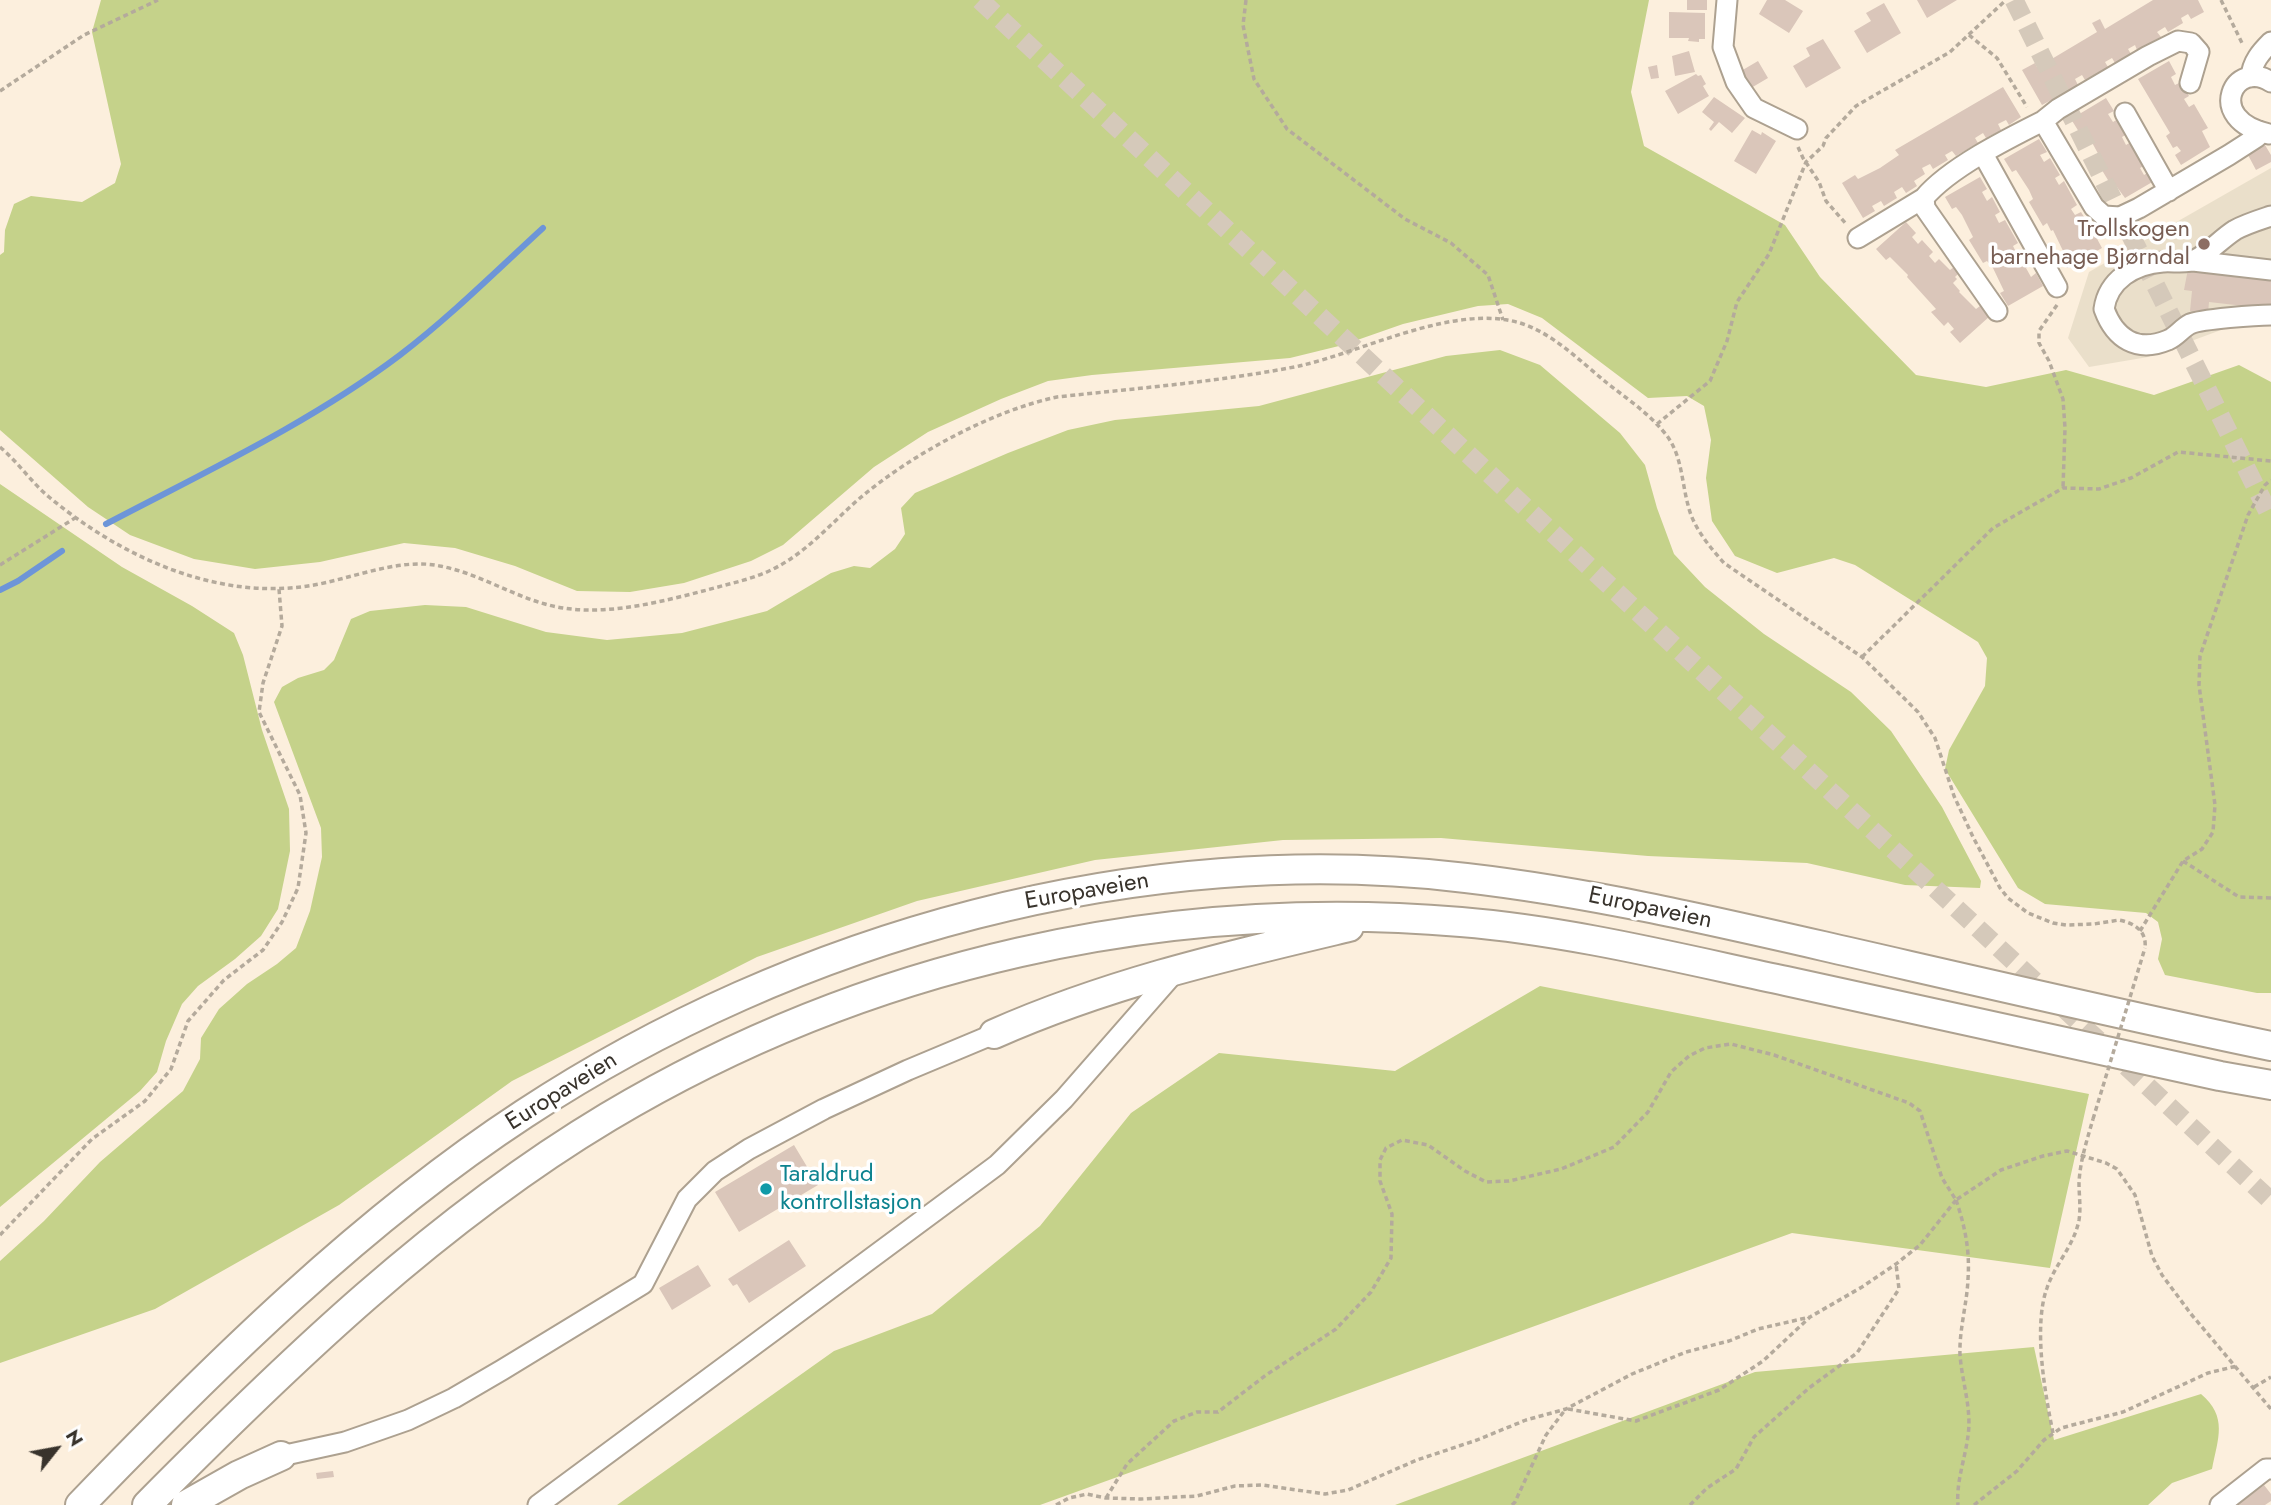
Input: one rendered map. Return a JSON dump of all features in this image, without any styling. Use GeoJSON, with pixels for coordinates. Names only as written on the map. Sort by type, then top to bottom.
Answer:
{"type":"FeatureCollection","features":[{"type":"Feature","properties":{"kind":"highway","name":"Europaveien"},"geometry":{"type":"LineString","coordinates":[[80,1505],[224,1362],[334,1260],[457,1161],[522,1115],[644,1042],[773,980],[926,927],[1069,892],[1204,875],[1262,872],[1385,872],[1461,877],[1600,897],[2271,1046]]}},
{"type":"Feature","properties":{"kind":"highway","name":"Europaveien"},"geometry":{"type":"LineString","coordinates":[[147,1505],[310,1347],[424,1248],[485,1201],[606,1119],[724,1056],[793,1024],[860,998],[934,973],[1085,938],[1209,921],[1316,916],[1462,922],[1532,930],[2271,1085]]}},
{"type":"Feature","properties":{"kind":"highway"},"geometry":{"type":"LineString","coordinates":[[994,1034],[1098,993],[1180,968],[1386,918]]}},
{"type":"Feature","properties":{"kind":"highway"},"geometry":{"type":"LineString","coordinates":[[186,1505],[239,1475],[281,1456]]}},
{"type":"Feature","properties":{"kind":"street"},"geometry":{"type":"LineString","coordinates":[[1727,0],[1723,47],[1736,82],[1755,107],[1797,129]]}},
{"type":"Feature","properties":{"kind":"street"},"geometry":{"type":"LineString","coordinates":[[1858,238],[1924,198],[1932,189],[1983,154],[2119,72],[2178,41],[2192,43],[2199,52],[2190,83]]}},
{"type":"Feature","properties":{"kind":"street"},"geometry":{"type":"LineString","coordinates":[[2265,132],[2243,123],[2230,104],[2230,94],[2246,78],[2271,42]]}},
{"type":"Feature","properties":{"kind":"street"},"geometry":{"type":"LineString","coordinates":[[2253,69],[2271,82]]}},
{"type":"Feature","properties":{"kind":"street"},"geometry":{"type":"LineString","coordinates":[[2125,113],[2169,191]]}},
{"type":"Feature","properties":{"kind":"street"},"geometry":{"type":"LineString","coordinates":[[2040,122],[2094,207],[2104,216],[2120,217],[2169,191],[2265,132]]}},
{"type":"Feature","properties":{"kind":"street"},"geometry":{"type":"LineString","coordinates":[[1983,154],[2057,287]]}},
{"type":"Feature","properties":{"kind":"street"},"geometry":{"type":"LineString","coordinates":[[1924,198],[1924,208],[1997,311]]}},
{"type":"Feature","properties":{"kind":"street"},"geometry":{"type":"LineString","coordinates":[[2193,261],[2235,230],[2271,216]]}},
{"type":"Feature","properties":{"kind":"street"},"geometry":{"type":"LineString","coordinates":[[2271,270],[2193,261],[2158,262],[2139,267],[2113,284],[2106,296],[2104,309],[2114,331],[2124,340],[2139,345],[2170,340],[2190,323],[2271,315]]}},
{"type":"Feature","properties":{"kind":"street"},"geometry":{"type":"LineString","coordinates":[[538,1505],[997,1165],[1064,1099],[1180,968]]}},
{"type":"Feature","properties":{"kind":"street"},"geometry":{"type":"LineString","coordinates":[[281,1456],[345,1442],[408,1420],[454,1398],[502,1370],[643,1284],[687,1199],[715,1171],[749,1149],[824,1109],[994,1034]]}},
{"type":"Feature","properties":{"kind":"street"},"geometry":{"type":"LineString","coordinates":[[2220,1505],[2266,1469],[2271,1469]]}},
{"type":"Feature","properties":{"kind":"path"},"geometry":{"type":"LineString","coordinates":[[0,91],[84,36],[158,0]]}},
{"type":"Feature","properties":{"kind":"path"},"geometry":{"type":"LineString","coordinates":[[1246,0],[1243,25],[1254,79],[1287,129],[1405,219],[1451,243],[1488,275],[1503,320]]}},
{"type":"Feature","properties":{"kind":"path"},"geometry":{"type":"LineString","coordinates":[[1657,424],[1710,381],[1727,341],[1737,302],[1769,254],[1806,162],[1856,106],[1950,52],[2006,0]]}},
{"type":"Feature","properties":{"kind":"path"},"geometry":{"type":"LineString","coordinates":[[2221,0],[2253,69]]}},
{"type":"Feature","properties":{"kind":"path"},"geometry":{"type":"LineString","coordinates":[[1968,35],[1997,58],[2040,122]]}},
{"type":"Feature","properties":{"kind":"path"},"geometry":{"type":"LineString","coordinates":[[1797,129],[1794,138],[1819,182],[1826,201],[1854,230],[1858,238]]}},
{"type":"Feature","properties":{"kind":"path"},"geometry":{"type":"LineString","coordinates":[[2057,287],[2054,289],[2060,299],[2059,303],[2039,331],[2039,343],[2049,361],[2063,399],[2063,488]]}},
{"type":"Feature","properties":{"kind":"path"},"geometry":{"type":"LineString","coordinates":[[0,447],[36,487],[76,517],[120,545],[166,569],[192,578],[251,588],[279,589],[320,584],[400,566],[440,565],[526,599],[569,609],[618,608],[735,582],[778,566],[807,547],[857,500],[892,473],[941,444],[1019,407],[1057,397],[1212,380],[1299,365],[1437,325],[1477,320],[1520,323],[1548,337],[1665,432],[1677,453],[1692,518],[1709,546],[1724,563],[1862,657],[1918,712],[1930,729],[1954,796],[1973,837],[2007,898],[2028,913],[2053,923],[2094,924],[2119,920],[2132,925],[2145,939],[2145,948],[2083,1155],[2079,1184],[2080,1218],[2076,1233],[2047,1287],[2041,1316],[2042,1347],[2053,1433]]}},
{"type":"Feature","properties":{"kind":"path"},"geometry":{"type":"LineString","coordinates":[[1862,657],[1993,528],[2063,488],[2099,489],[2131,478],[2178,452],[2271,461]]}},
{"type":"Feature","properties":{"kind":"path"},"geometry":{"type":"LineString","coordinates":[[2140,931],[2183,861],[2202,849],[2213,832],[2215,805],[2199,685],[2200,656],[2248,514],[2264,485],[2271,480]]}},
{"type":"Feature","properties":{"kind":"path"},"geometry":{"type":"LineString","coordinates":[[0,565],[76,517]]}},
{"type":"Feature","properties":{"kind":"path"},"geometry":{"type":"LineString","coordinates":[[0,1235],[92,1139],[145,1101],[171,1069],[188,1021],[224,980],[263,950],[282,922],[298,888],[306,834],[300,795],[260,712],[263,683],[282,626],[279,589]]}},
{"type":"Feature","properties":{"kind":"path"},"geometry":{"type":"LineString","coordinates":[[2183,861],[2239,897],[2271,898]]}},
{"type":"Feature","properties":{"kind":"path"},"geometry":{"type":"LineString","coordinates":[[1106,1498],[1127,1464],[1174,1422],[1197,1412],[1218,1412],[1266,1375],[1336,1329],[1371,1292],[1391,1258],[1392,1214],[1380,1181],[1380,1160],[1386,1148],[1402,1140],[1428,1145],[1486,1182],[1509,1181],[1561,1169],[1614,1146],[1648,1112],[1671,1072],[1689,1056],[1705,1048],[1731,1044],[1821,1071],[1909,1103],[1920,1111],[1942,1178],[1956,1200],[1965,1225],[1968,1250],[1968,1280],[1960,1353],[1969,1433],[1957,1494],[1958,1505]]}},
{"type":"Feature","properties":{"kind":"path"},"geometry":{"type":"LineString","coordinates":[[1566,1409],[1636,1421],[1719,1390],[1763,1361],[1810,1317],[1896,1265],[1920,1245],[1956,1200],[2001,1170],[2067,1151],[2117,1169],[2127,1180],[2135,1195],[2149,1246],[2162,1275],[2191,1314],[2271,1409]]}},
{"type":"Feature","properties":{"kind":"path"},"geometry":{"type":"LineString","coordinates":[[1690,1505],[1707,1488],[1736,1469],[1754,1437],[1809,1388],[1857,1353],[1899,1289],[1896,1265]]}},
{"type":"Feature","properties":{"kind":"path"},"geometry":{"type":"LineString","coordinates":[[1056,1505],[1069,1498],[1087,1494],[1106,1498],[1141,1499],[1197,1496],[1234,1486],[1262,1485],[1325,1494],[1348,1490],[1417,1460],[1526,1420],[1566,1409],[1632,1374],[1686,1352],[1729,1341],[1758,1329],[1810,1317]]}},
{"type":"Feature","properties":{"kind":"path"},"geometry":{"type":"LineString","coordinates":[[1974,1505],[2017,1471],[2053,1433],[2069,1425],[2109,1417],[2201,1375],[2237,1366]]}},
{"type":"Feature","properties":{"kind":"path"},"geometry":{"type":"LineString","coordinates":[[2254,1387],[2271,1377]]}},
{"type":"Feature","properties":{"kind":"path"},"geometry":{"type":"LineString","coordinates":[[1512,1505],[1546,1435],[1566,1409]]}},
{"type":"Feature","properties":{"kind":"shaded area","name":"Trollskogen barnehage Bjørndal"},"geometry":{"type":"Polygon","coordinates":[[[2271,168],[2271,324],[2240,323],[2148,357],[2089,367],[2068,338],[2089,272],[2271,168]]]}},
{"type":"Feature","properties":{"kind":"green space"},"geometry":{"type":"Polygon","coordinates":[[[101,0],[1649,0],[1631,92],[1644,146],[1785,225],[1820,277],[1916,375],[1986,387],[2066,370],[2154,395],[2239,365],[2271,382],[2271,993],[2257,993],[2165,975],[2158,959],[2162,939],[2158,922],[2146,913],[2045,904],[2018,888],[1945,769],[1949,750],[1985,686],[1987,658],[1978,642],[1855,565],[1834,558],[1777,573],[1735,556],[1712,521],[1706,478],[1711,440],[1704,406],[1687,396],[1648,398],[1542,318],[1508,304],[1478,306],[1403,324],[1343,345],[1290,358],[1048,381],[928,432],[874,467],[783,545],[751,561],[684,583],[630,592],[577,591],[515,566],[455,548],[404,543],[320,562],[255,569],[194,559],[130,535],[88,507],[0,430],[0,255],[4,252],[5,230],[14,204],[31,196],[82,202],[115,183],[121,164],[92,32],[101,0]]]}},
{"type":"Feature","properties":{"kind":"green space"},"geometry":{"type":"Polygon","coordinates":[[[1500,350],[1540,365],[1620,433],[1645,465],[1674,554],[1705,587],[1764,634],[1851,692],[1891,731],[1942,807],[1981,881],[1980,888],[1905,885],[1807,863],[1648,856],[1441,838],[1283,840],[1095,860],[917,901],[757,957],[512,1081],[339,1205],[155,1309],[0,1363],[0,1261],[44,1221],[100,1162],[183,1091],[200,1059],[201,1038],[219,1009],[247,984],[296,948],[310,911],[322,857],[321,828],[274,702],[282,687],[298,678],[324,670],[334,660],[351,619],[370,611],[425,605],[466,607],[546,632],[607,640],[682,633],[767,611],[831,573],[854,566],[870,568],[895,549],[905,534],[901,508],[915,493],[1068,430],[1115,420],[1259,406],[1446,356],[1500,350]]]}},
{"type":"Feature","properties":{"kind":"green space"},"geometry":{"type":"Polygon","coordinates":[[[0,484],[122,567],[234,633],[243,655],[262,730],[289,809],[290,851],[278,909],[261,936],[198,986],[182,1004],[166,1041],[157,1072],[140,1091],[0,1207],[0,484]]]}},
{"type":"Feature","properties":{"kind":"green space"},"geometry":{"type":"Polygon","coordinates":[[[1540,986],[2089,1094],[2050,1268],[1792,1233],[1040,1505],[617,1505],[834,1351],[932,1314],[1040,1226],[1131,1113],[1219,1053],[1395,1071],[1540,986]]]}},
{"type":"Feature","properties":{"kind":"green space"},"geometry":{"type":"Polygon","coordinates":[[[2034,1347],[2054,1440],[2201,1394],[2215,1411],[2218,1420],[2218,1438],[2212,1469],[2172,1483],[2148,1505],[1395,1505],[1755,1372],[2034,1347]]]}},
{"type":"Feature","properties":{"kind":"building"},"geometry":{"type":"Polygon","coordinates":[[[1687,0],[1707,0],[1707,10],[1687,10],[1687,0]]]}},
{"type":"Feature","properties":{"kind":"building"},"geometry":{"type":"Polygon","coordinates":[[[1767,0],[1785,0],[1803,11],[1789,33],[1759,14],[1767,0]]]}},
{"type":"Feature","properties":{"kind":"building"},"geometry":{"type":"Polygon","coordinates":[[[1917,0],[1957,0],[1927,18],[1917,0]]]}},
{"type":"Feature","properties":{"kind":"building"},"geometry":{"type":"Polygon","coordinates":[[[2153,0],[2198,0],[2204,12],[2191,19],[2188,14],[2181,18],[2183,23],[2168,32],[2165,27],[2157,32],[2161,37],[2137,50],[2135,45],[2128,49],[2131,54],[2115,63],[2112,58],[2105,62],[2108,67],[2085,80],[2082,75],[2075,79],[2078,85],[2063,93],[2060,88],[2052,93],[2055,98],[2042,105],[2022,70],[2035,63],[2037,67],[2045,63],[2097,32],[2092,23],[2100,19],[2105,29],[2153,0]]]}},
{"type":"Feature","properties":{"kind":"building"},"geometry":{"type":"Polygon","coordinates":[[[1884,3],[1901,33],[1867,53],[1854,31],[1871,21],[1866,13],[1884,3]]]}},
{"type":"Feature","properties":{"kind":"building"},"geometry":{"type":"Polygon","coordinates":[[[1669,12],[1705,13],[1705,39],[1699,39],[1699,42],[1688,41],[1689,38],[1669,38],[1669,12]]]}},
{"type":"Feature","properties":{"kind":"building"},"geometry":{"type":"Polygon","coordinates":[[[1823,39],[1841,68],[1806,88],[1793,66],[1810,56],[1806,48],[1823,39]]]}},
{"type":"Feature","properties":{"kind":"building"},"geometry":{"type":"Polygon","coordinates":[[[1689,51],[1695,72],[1675,76],[1672,56],[1689,51]]]}},
{"type":"Feature","properties":{"kind":"building"},"geometry":{"type":"Polygon","coordinates":[[[1758,61],[1768,78],[1751,88],[1741,71],[1758,61]]]}},
{"type":"Feature","properties":{"kind":"building"},"geometry":{"type":"Polygon","coordinates":[[[2169,61],[2176,74],[2171,77],[2175,85],[2181,82],[2189,96],[2184,99],[2189,107],[2194,104],[2208,128],[2202,131],[2210,147],[2181,165],[2175,155],[2181,151],[2177,146],[2173,148],[2166,136],[2170,133],[2138,79],[2169,61]]]}},
{"type":"Feature","properties":{"kind":"building"},"geometry":{"type":"Polygon","coordinates":[[[1657,65],[1659,78],[1651,79],[1648,67],[1657,65]]]}},
{"type":"Feature","properties":{"kind":"building"},"geometry":{"type":"Polygon","coordinates":[[[1696,74],[1701,75],[1709,96],[1678,114],[1665,91],[1696,74]]]}},
{"type":"Feature","properties":{"kind":"building"},"geometry":{"type":"Polygon","coordinates":[[[2003,87],[2021,117],[2009,125],[2006,120],[1998,124],[2001,130],[1986,138],[1983,133],[1975,138],[1978,143],[1956,156],[1952,151],[1945,155],[1948,160],[1933,169],[1930,164],[1922,168],[1925,174],[1914,181],[1917,186],[1906,193],[1902,187],[1894,192],[1897,198],[1884,206],[1881,201],[1872,206],[1875,211],[1863,218],[1842,183],[1855,175],[1858,179],[1880,168],[1899,155],[1895,150],[2003,87]]]}},
{"type":"Feature","properties":{"kind":"building"},"geometry":{"type":"Polygon","coordinates":[[[1714,97],[1745,118],[1732,133],[1719,122],[1711,131],[1709,129],[1714,122],[1702,112],[1714,97]]]}},
{"type":"Feature","properties":{"kind":"building"},"geometry":{"type":"Polygon","coordinates":[[[2106,98],[2114,111],[2108,114],[2113,122],[2118,119],[2127,134],[2122,137],[2126,145],[2131,142],[2145,165],[2140,168],[2144,175],[2149,172],[2154,181],[2125,198],[2114,183],[2111,185],[2097,162],[2101,159],[2089,137],[2083,130],[2079,132],[2071,119],[2106,98]]]}},
{"type":"Feature","properties":{"kind":"building"},"geometry":{"type":"Polygon","coordinates":[[[1752,130],[1761,135],[1762,132],[1776,141],[1756,174],[1734,161],[1752,130]]]}},
{"type":"Feature","properties":{"kind":"building"},"geometry":{"type":"Polygon","coordinates":[[[2039,139],[2047,152],[2040,155],[2044,162],[2050,158],[2060,175],[2055,178],[2059,185],[2064,181],[2077,205],[2071,209],[2075,215],[2081,212],[2091,228],[2085,232],[2088,239],[2095,235],[2102,248],[2067,268],[2060,255],[2064,253],[2053,230],[2051,231],[2047,223],[2043,226],[2029,202],[2033,199],[2029,190],[2016,170],[2012,172],[2004,159],[2039,139]]]}},
{"type":"Feature","properties":{"kind":"building"},"geometry":{"type":"Polygon","coordinates":[[[2265,145],[2271,155],[2271,162],[2256,170],[2248,155],[2265,145]]]}},
{"type":"Feature","properties":{"kind":"building"},"geometry":{"type":"Polygon","coordinates":[[[1980,177],[1987,189],[1982,192],[1987,201],[1992,197],[2000,212],[1995,215],[1999,223],[2005,220],[2018,243],[2013,246],[2017,254],[2023,251],[2031,265],[2026,268],[2031,277],[2036,273],[2043,286],[2008,306],[2000,293],[2004,291],[1993,268],[1987,261],[1983,263],[1969,240],[1973,237],[1962,215],[1956,207],[1952,209],[1945,197],[1980,177]]]}},
{"type":"Feature","properties":{"kind":"building"},"geometry":{"type":"Polygon","coordinates":[[[1906,222],[1916,233],[1912,237],[1918,244],[1922,240],[1933,252],[1929,256],[1935,263],[1939,259],[1950,270],[1954,267],[1959,273],[1953,283],[1959,292],[1976,309],[1980,306],[1990,316],[1960,343],[1950,332],[1954,329],[1948,322],[1944,326],[1931,312],[1936,309],[1908,275],[1890,257],[1886,260],[1876,249],[1906,222]]]}},
{"type":"Feature","properties":{"kind":"building"},"geometry":{"type":"Polygon","coordinates":[[[2188,269],[2271,274],[2271,309],[2209,302],[2208,313],[2190,311],[2192,291],[2184,290],[2188,269]]]}},
{"type":"Feature","properties":{"kind":"building","name":"Taraldrud kontrollstasjon"},"geometry":{"type":"Polygon","coordinates":[[[794,1145],[818,1185],[739,1232],[715,1192],[794,1145]]]}},
{"type":"Feature","properties":{"kind":"building"},"geometry":{"type":"Polygon","coordinates":[[[789,1240],[806,1266],[749,1303],[737,1284],[733,1286],[728,1279],[789,1240]]]}},
{"type":"Feature","properties":{"kind":"building"},"geometry":{"type":"Polygon","coordinates":[[[698,1265],[711,1286],[672,1310],[659,1288],[698,1265]]]}},
{"type":"Feature","properties":{"kind":"building"},"geometry":{"type":"Polygon","coordinates":[[[333,1471],[334,1477],[317,1479],[316,1473],[333,1471]]]}},
{"type":"Feature","properties":{"kind":"building"},"geometry":{"type":"Polygon","coordinates":[[[2264,1485],[2271,1494],[2271,1501],[2265,1505],[2238,1505],[2264,1485]]]}},
{"type":"Feature","properties":{"kind":"waterway"},"geometry":{"type":"LineString","coordinates":[[106,524],[294,425],[366,380],[437,325],[543,228]]}},
{"type":"Feature","properties":{"kind":"waterway"},"geometry":{"type":"LineString","coordinates":[[0,590],[62,551]]}},
{"type":"Feature","properties":{"kind":"tunnel"},"geometry":{"type":"LineString","coordinates":[[980,0],[2271,1201]]}},
{"type":"Feature","properties":{"kind":"tunnel"},"geometry":{"type":"LineString","coordinates":[[2014,0],[2271,518]]}},
{"type":"Feature","properties":{"kind":"place","name":"Trollskogen barnehage Bjørndal"},"geometry":{"type":"Point","coordinates":[2204,244]}},
{"type":"Feature","properties":{"kind":"place","name":"Taraldrud kontrollstasjon"},"geometry":{"type":"Point","coordinates":[766,1189]}}]}
